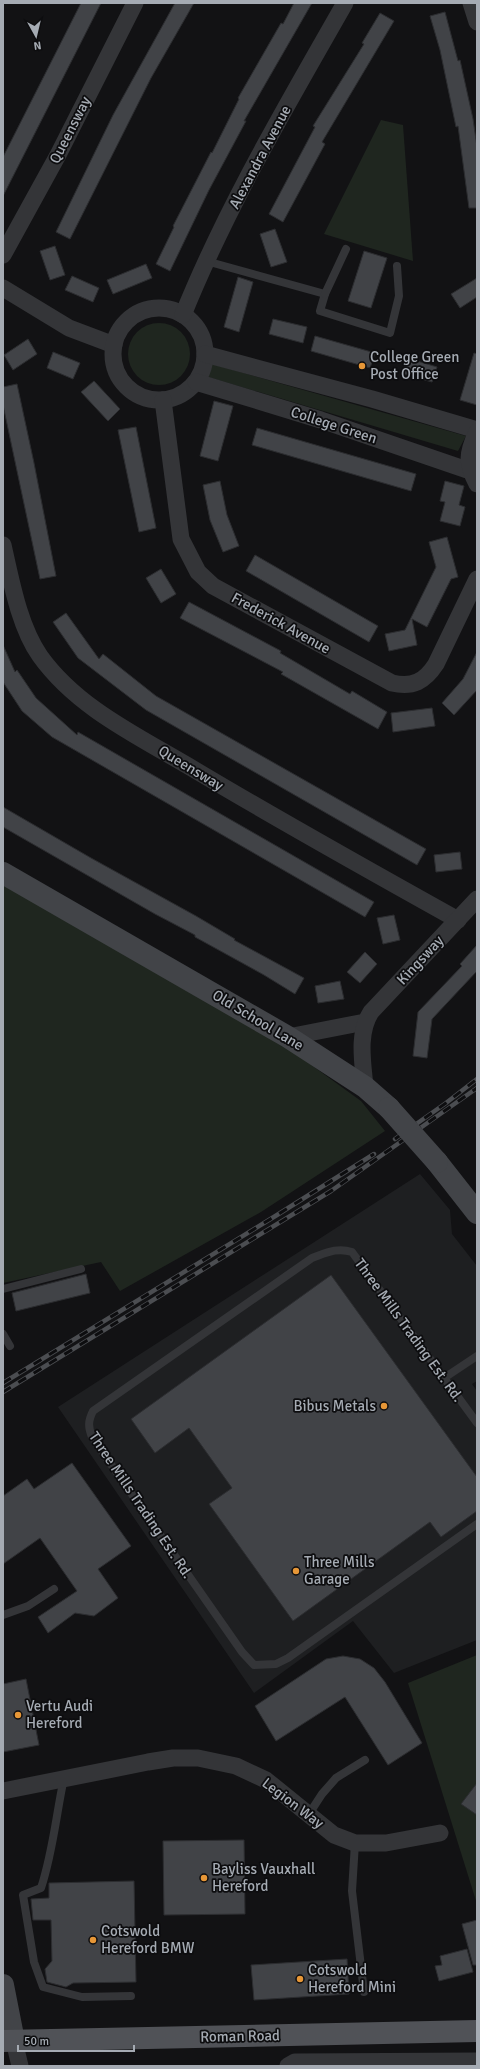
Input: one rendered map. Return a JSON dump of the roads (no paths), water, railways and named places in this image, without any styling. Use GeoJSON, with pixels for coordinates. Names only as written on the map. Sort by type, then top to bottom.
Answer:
{"type":"FeatureCollection","features":[{"type":"Feature","properties":{"kind":"main road","name":"Roman Road"},"geometry":{"type":"LineString","coordinates":[[8,2041],[477,2031]]}},
{"type":"Feature","properties":{"kind":"street","name":"Queensway"},"geometry":{"type":"LineString","coordinates":[[3,255],[58,155],[135,3]]}},
{"type":"Feature","properties":{"kind":"street","name":"Alexandra Avenue"},"geometry":{"type":"LineString","coordinates":[[183,315],[206,261],[254,163],[345,3]]}},
{"type":"Feature","properties":{"kind":"street"},"geometry":{"type":"LineString","coordinates":[[471,3],[477,22]]}},
{"type":"Feature","properties":{"kind":"street"},"geometry":{"type":"LineString","coordinates":[[3,288],[68,328],[114,345]]}},
{"type":"Feature","properties":{"kind":"street"},"geometry":{"type":"LineString","coordinates":[[157,308],[172,310],[183,315],[197,327],[203,341],[205,354],[203,369],[196,382],[182,394],[163,400],[148,399],[134,393],[120,380],[114,364],[114,345],[119,332],[131,318],[147,310],[157,308]]}},
{"type":"Feature","properties":{"kind":"street"},"geometry":{"type":"LineString","coordinates":[[205,354],[372,399],[477,431],[470,447],[468,460],[474,478]]}},
{"type":"Feature","properties":{"kind":"street","name":"College Green"},"geometry":{"type":"LineString","coordinates":[[196,382],[322,420],[474,478]]}},
{"type":"Feature","properties":{"kind":"street","name":"Frederick Avenue"},"geometry":{"type":"LineString","coordinates":[[163,400],[181,540],[198,572],[213,586],[392,683],[403,686],[416,683],[428,676],[436,664],[477,579]]}},
{"type":"Feature","properties":{"kind":"street","name":"Queensway"},"geometry":{"type":"LineString","coordinates":[[3,545],[12,586],[27,632],[39,654],[53,674],[92,709],[279,820],[458,920]]}},
{"type":"Feature","properties":{"kind":"street","name":"Old School Lane"},"geometry":{"type":"LineString","coordinates":[[3,873],[288,1037],[365,1087],[389,1108],[437,1162],[477,1213]]}},
{"type":"Feature","properties":{"kind":"street","name":"Kingsway"},"geometry":{"type":"LineString","coordinates":[[364,1022],[371,1012],[477,898]]}},
{"type":"Feature","properties":{"kind":"street"},"geometry":{"type":"LineString","coordinates":[[288,1037],[364,1022],[362,1060],[365,1087]]}},
{"type":"Feature","properties":{"kind":"street","name":"Legion Way"},"geometry":{"type":"LineString","coordinates":[[3,1791],[148,1762],[173,1758],[198,1758],[236,1766],[266,1780],[334,1834],[355,1843],[386,1844],[440,1833]]}},
{"type":"Feature","properties":{"kind":"street"},"geometry":{"type":"LineString","coordinates":[[3,1986],[8,2041],[20,2066]]}},
{"type":"Feature","properties":{"kind":"street"},"geometry":{"type":"LineString","coordinates":[[288,2066],[295,2062],[444,2064],[477,2061]]}},
{"type":"Feature","properties":{"kind":"lane"},"geometry":{"type":"LineString","coordinates":[[346,249],[325,294],[320,311],[390,333],[400,296],[397,266]]}},
{"type":"Feature","properties":{"kind":"lane"},"geometry":{"type":"LineString","coordinates":[[206,261],[325,294]]}},
{"type":"Feature","properties":{"kind":"lane","name":"Three Mills Trading Est. Rd."},"geometry":{"type":"LineString","coordinates":[[477,1423],[352,1252],[336,1250],[312,1258],[94,1411],[89,1418],[88,1428],[92,1437],[244,1656],[254,1665],[276,1664],[288,1658],[477,1524]]}},
{"type":"Feature","properties":{"kind":"lane"},"geometry":{"type":"LineString","coordinates":[[3,1289],[81,1270]]}},
{"type":"Feature","properties":{"kind":"lane"},"geometry":{"type":"LineString","coordinates":[[3,1334],[10,1346]]}},
{"type":"Feature","properties":{"kind":"lane"},"geometry":{"type":"LineString","coordinates":[[444,1378],[477,1356]]}},
{"type":"Feature","properties":{"kind":"lane"},"geometry":{"type":"LineString","coordinates":[[3,1614],[28,1606],[54,1589]]}},
{"type":"Feature","properties":{"kind":"lane"},"geometry":{"type":"LineString","coordinates":[[309,1814],[322,1794],[336,1778],[365,1760]]}},
{"type":"Feature","properties":{"kind":"lane"},"geometry":{"type":"LineString","coordinates":[[64,1778],[55,1820],[48,1867],[41,1888],[23,1894],[34,1962],[43,1987],[82,1997],[131,1996]]}},
{"type":"Feature","properties":{"kind":"lane"},"geometry":{"type":"LineString","coordinates":[[355,1843],[352,1891],[364,1992]]}},
{"type":"Feature","properties":{"kind":"railway"},"geometry":{"type":"LineString","coordinates":[[395,1139],[477,1079]]}},
{"type":"Feature","properties":{"kind":"railway"},"geometry":{"type":"LineString","coordinates":[[3,1392],[331,1191],[477,1088]]}},
{"type":"Feature","properties":{"kind":"railway"},"geometry":{"type":"LineString","coordinates":[[3,1383],[374,1154]]}},
{"type":"Feature","properties":{"kind":"place","name":"College Green Post Office"},"geometry":{"type":"Point","coordinates":[362,366]}},
{"type":"Feature","properties":{"kind":"place","name":"Bibus Metals"},"geometry":{"type":"Point","coordinates":[384,1406]}},
{"type":"Feature","properties":{"kind":"place","name":"Three Mills Garage"},"geometry":{"type":"Point","coordinates":[296,1571]}},
{"type":"Feature","properties":{"kind":"place","name":"Vertu Audi Hereford"},"geometry":{"type":"Point","coordinates":[18,1715]}},
{"type":"Feature","properties":{"kind":"place","name":"Bayliss Vauxhall Hereford"},"geometry":{"type":"Point","coordinates":[204,1878]}},
{"type":"Feature","properties":{"kind":"place","name":"Cotswold Hereford BMW"},"geometry":{"type":"Point","coordinates":[93,1940]}},
{"type":"Feature","properties":{"kind":"place","name":"Cotswold Hereford Mini"},"geometry":{"type":"Point","coordinates":[300,1979]}}]}
